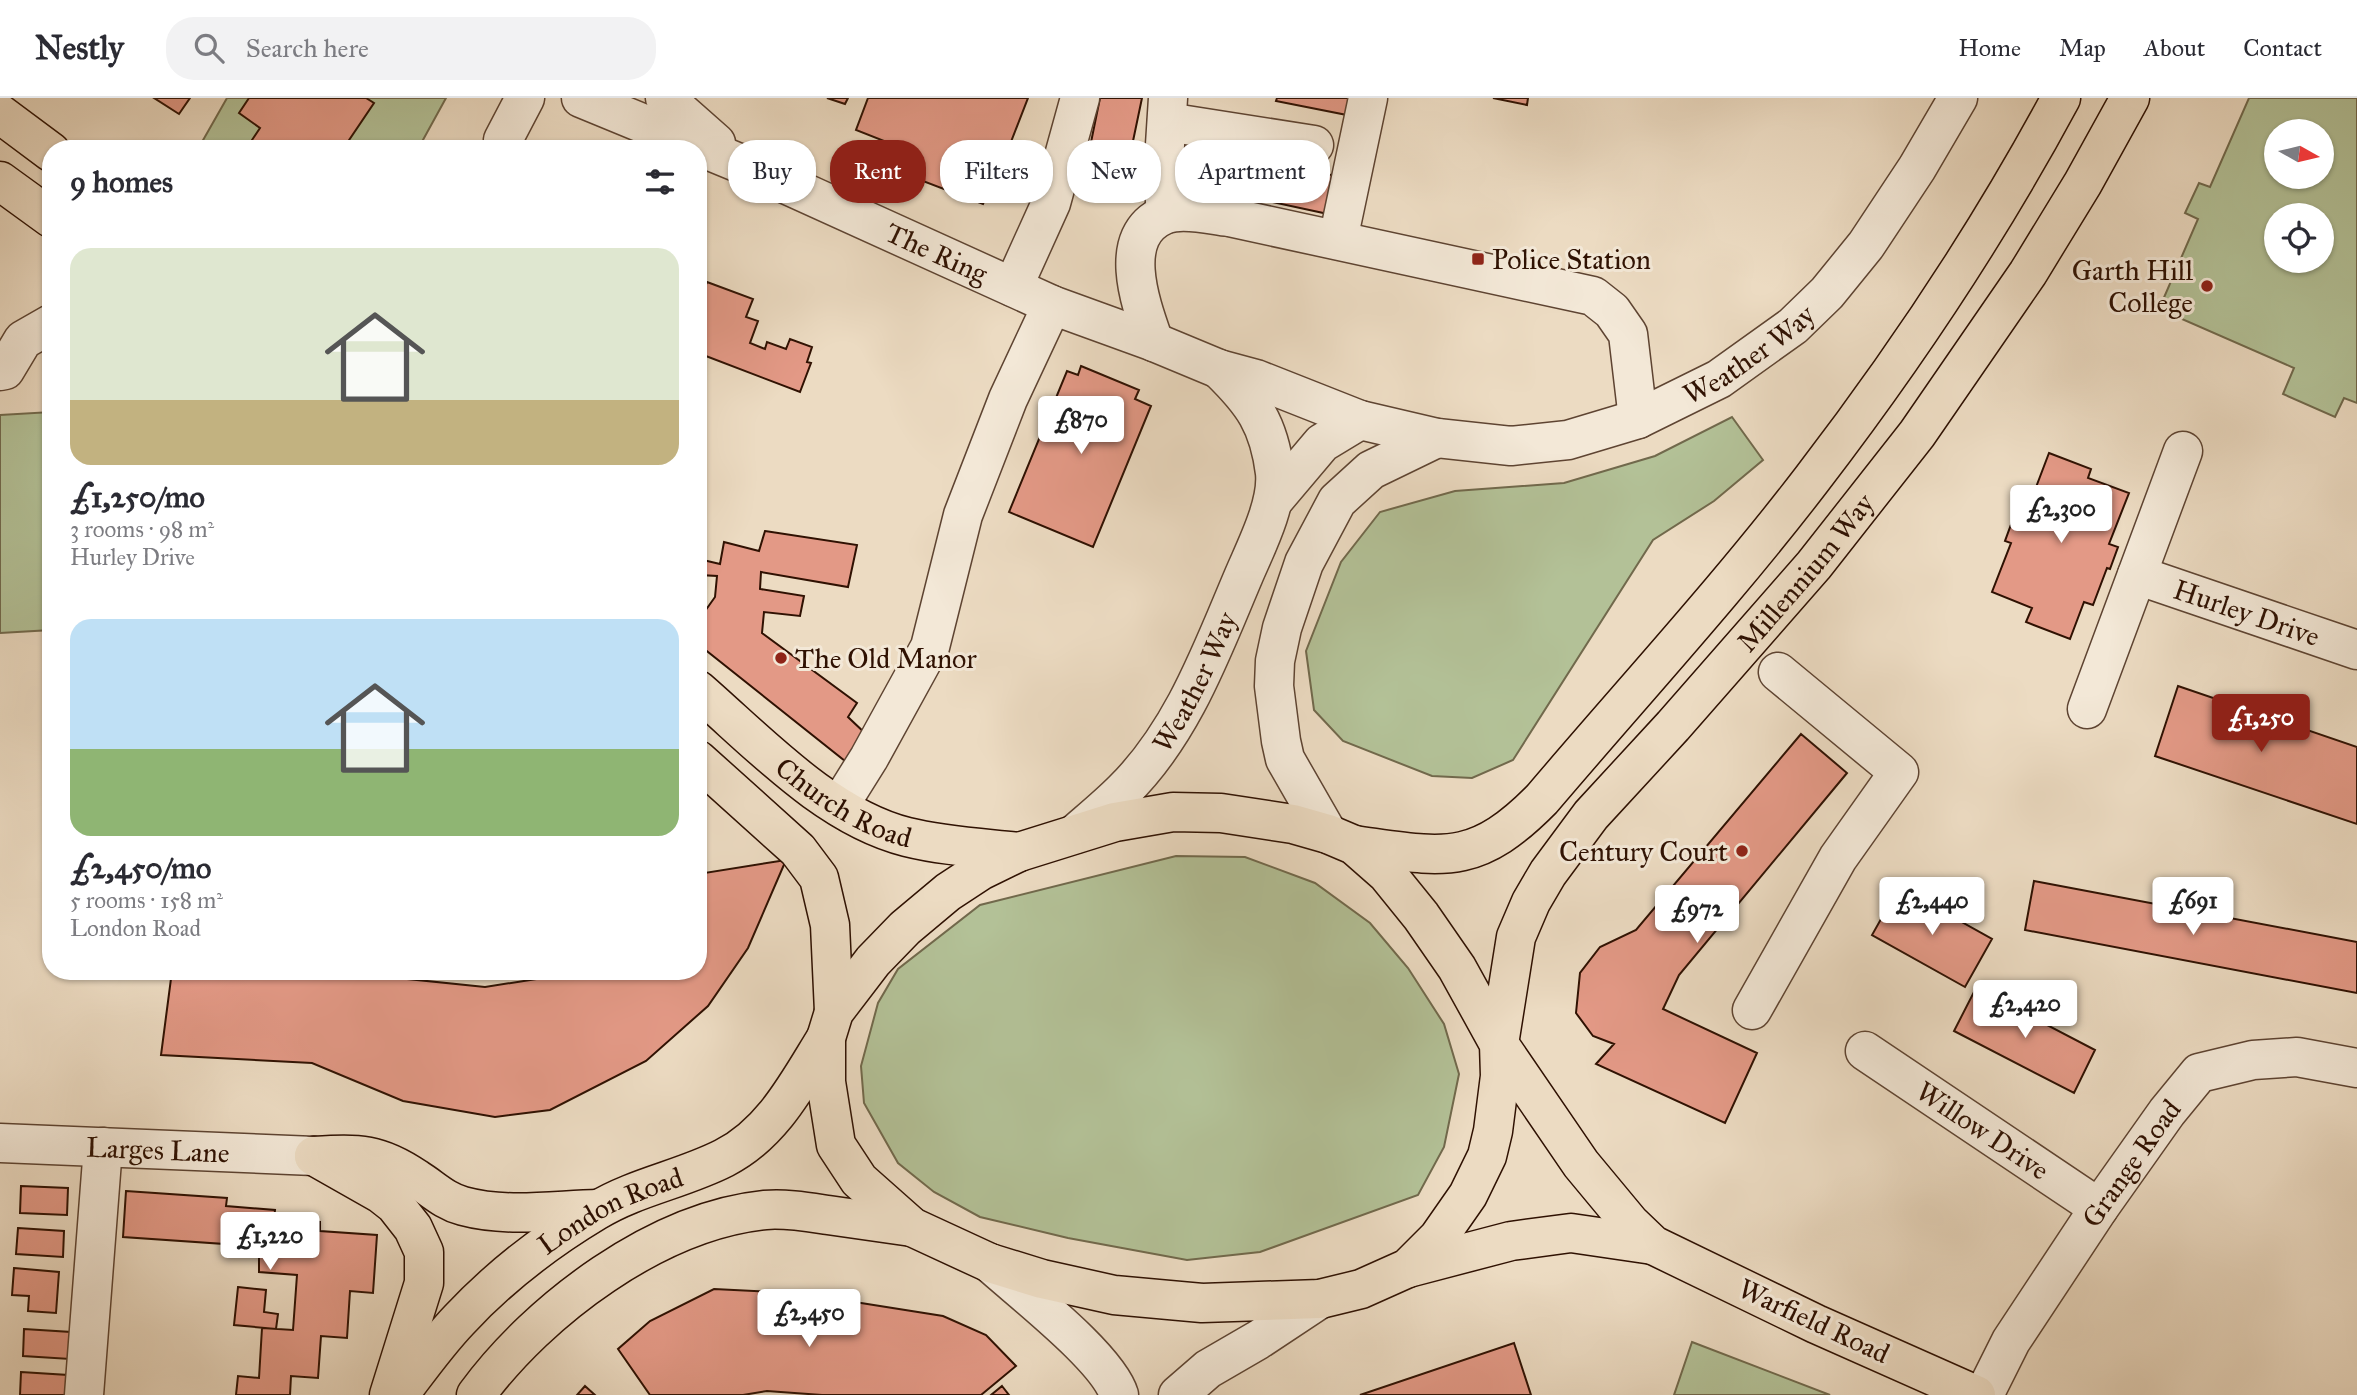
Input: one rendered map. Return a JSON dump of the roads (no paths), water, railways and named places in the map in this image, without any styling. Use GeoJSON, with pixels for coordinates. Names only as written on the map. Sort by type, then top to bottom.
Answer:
{"type":"FeatureCollection","features":[{"type":"Feature","properties":{"kind":"main road","name":"Millennium Way"},"geometry":{"type":"LineString","coordinates":[[1075,834],[1143,816],[1201,812],[1281,822],[1341,840],[1442,855],[1465,852],[1497,838],[1518,823],[1542,799],[1812,480],[1954,281],[2061,98]]}},
{"type":"Feature","properties":{"kind":"main road","name":"Millennium Way"},"geometry":{"type":"LineString","coordinates":[[1408,1268],[1452,1219],[1468,1195],[1487,1156],[1499,1098],[1499,1044],[1516,937],[1531,902],[1548,873],[1591,815],[1814,565],[1917,435],[2028,273],[2083,183],[2130,98]]}},
{"type":"Feature","properties":{"kind":"main road"},"geometry":{"type":"LineString","coordinates":[[0,114],[42,145]]}},
{"type":"Feature","properties":{"kind":"main road"},"geometry":{"type":"LineString","coordinates":[[0,181],[42,211]]}},
{"type":"Feature","properties":{"kind":"main road","name":"Church Road"},"geometry":{"type":"LineString","coordinates":[[707,698],[786,767],[839,806],[873,825],[906,837],[1018,852]]}},
{"type":"Feature","properties":{"kind":"main road","name":"Church Road"},"geometry":{"type":"LineString","coordinates":[[707,768],[797,849],[819,878],[830,925],[830,1025],[826,1082],[836,1145],[859,1180],[912,1227]]}},
{"type":"Feature","properties":{"kind":"main road","name":"London Road"},"geometry":{"type":"LineString","coordinates":[[399,1395],[458,1321],[484,1295],[544,1245],[598,1209],[722,1160],[740,1150],[768,1125],[788,1099],[830,1025],[873,961],[922,911],[980,871],[1018,852],[1075,834]]}},
{"type":"Feature","properties":{"kind":"main road","name":"Warfield Road"},"geometry":{"type":"LineString","coordinates":[[1341,840],[1387,874],[1421,916],[1457,968],[1499,1044],[1581,1164],[1630,1223],[1653,1245]]}},
{"type":"Feature","properties":{"kind":"main road"},"geometry":{"type":"LineString","coordinates":[[314,1156],[373,1156],[419,1180],[444,1200],[498,1213],[598,1209]]}},
{"type":"Feature","properties":{"kind":"main road"},"geometry":{"type":"LineString","coordinates":[[314,1156],[395,1205],[413,1228],[424,1252],[424,1283],[388,1395]]}},
{"type":"Feature","properties":{"kind":"main road","name":"London Road"},"geometry":{"type":"LineString","coordinates":[[476,1395],[511,1352],[555,1309],[637,1255],[708,1222],[767,1209],[912,1227]]}},
{"type":"Feature","properties":{"kind":"main road"},"geometry":{"type":"LineString","coordinates":[[912,1227],[990,1264],[1042,1279],[1114,1295],[1202,1303],[1320,1299],[1361,1289],[1408,1268]]}},
{"type":"Feature","properties":{"kind":"main road","name":"Warfield Road"},"geometry":{"type":"LineString","coordinates":[[1408,1268],[1511,1241],[1571,1233],[1653,1245],[1816,1324],[1976,1395]]}},
{"type":"Feature","properties":{"kind":"street"},"geometry":{"type":"LineString","coordinates":[[503,140],[525,98]]}},
{"type":"Feature","properties":{"kind":"street"},"geometry":{"type":"LineString","coordinates":[[665,98],[728,154]]}},
{"type":"Feature","properties":{"kind":"street"},"geometry":{"type":"LineString","coordinates":[[1013,287],[1051,203],[1080,98]]}},
{"type":"Feature","properties":{"kind":"street"},"geometry":{"type":"LineString","coordinates":[[1338,240],[1368,98]]}},
{"type":"Feature","properties":{"kind":"street","name":"Weather Way"},"geometry":{"type":"LineString","coordinates":[[1219,369],[1255,379],[1360,420],[1437,438],[1511,446],[1538,444],[1569,440],[1638,419],[1729,372],[1793,326],[1827,293],[1866,245],[1917,168],[1958,98]]}},
{"type":"Feature","properties":{"kind":"street","name":"The Ring"},"geometry":{"type":"LineString","coordinates":[[593,103],[682,140]]}},
{"type":"Feature","properties":{"kind":"street"},"geometry":{"type":"LineString","coordinates":[[1166,214],[1163,176],[1168,110],[1293,140]]}},
{"type":"Feature","properties":{"kind":"street","name":"The Ring"},"geometry":{"type":"LineString","coordinates":[[707,150],[728,159]]}},
{"type":"Feature","properties":{"kind":"street","name":"The Ring"},"geometry":{"type":"LineString","coordinates":[[816,198],[1052,305],[1219,369]]}},
{"type":"Feature","properties":{"kind":"street"},"geometry":{"type":"LineString","coordinates":[[1154,342],[1140,301],[1136,254],[1145,227],[1166,214],[1187,212],[1229,217],[1593,296],[1612,311],[1628,334],[1638,419]]}},
{"type":"Feature","properties":{"kind":"street"},"geometry":{"type":"LineString","coordinates":[[839,806],[869,758],[929,647],[963,514],[1008,399],[1052,305]]}},
{"type":"Feature","properties":{"kind":"street"},"geometry":{"type":"LineString","coordinates":[[0,371],[5,370],[23,341],[42,329]]}},
{"type":"Feature","properties":{"kind":"street","name":"Weather Way"},"geometry":{"type":"LineString","coordinates":[[1075,834],[1124,791],[1175,723],[1204,668],[1273,501],[1275,475],[1266,432],[1259,414],[1245,394],[1219,369]]}},
{"type":"Feature","properties":{"kind":"street","name":"Weather Way"},"geometry":{"type":"LineString","coordinates":[[1273,501],[1322,443],[1360,420]]}},
{"type":"Feature","properties":{"kind":"street","name":"Weather Way"},"geometry":{"type":"LineString","coordinates":[[1341,840],[1285,759],[1280,741],[1274,686],[1275,661],[1282,628],[1304,563],[1337,501],[1371,470],[1437,438]]}},
{"type":"Feature","properties":{"kind":"street"},"geometry":{"type":"LineString","coordinates":[[2087,709],[2183,452]]}},
{"type":"Feature","properties":{"kind":"street","name":"Hurley Drive"},"geometry":{"type":"LineString","coordinates":[[2137,575],[2357,650]]}},
{"type":"Feature","properties":{"kind":"street"},"geometry":{"type":"LineString","coordinates":[[1752,1010],[1838,858],[1899,772],[1778,672]]}},
{"type":"Feature","properties":{"kind":"street","name":"Willow Drive"},"geometry":{"type":"LineString","coordinates":[[1865,1051],[2099,1209]]}},
{"type":"Feature","properties":{"kind":"street","name":"Grange Road"},"geometry":{"type":"LineString","coordinates":[[1984,1395],[2011,1342],[2099,1209],[2167,1112],[2199,1073],[2253,1060],[2297,1057],[2357,1068]]}},
{"type":"Feature","properties":{"kind":"street","name":"Larges Lane"},"geometry":{"type":"LineString","coordinates":[[0,1143],[314,1156]]}},
{"type":"Feature","properties":{"kind":"street"},"geometry":{"type":"LineString","coordinates":[[84,1395],[103,1147]]}},
{"type":"Feature","properties":{"kind":"street"},"geometry":{"type":"LineString","coordinates":[[990,1264],[1088,1351],[1105,1370],[1119,1395]]}},
{"type":"Feature","properties":{"kind":"street"},"geometry":{"type":"LineString","coordinates":[[1178,1395],[1208,1369],[1320,1299]]}},
{"type":"Feature","properties":{"kind":"place","name":"Police Station"},"geometry":{"type":"Point","coordinates":[1478,259]}},
{"type":"Feature","properties":{"kind":"place","name":"Garth Hill College"},"geometry":{"type":"Point","coordinates":[2207,286]}},
{"type":"Feature","properties":{"kind":"place","name":"The Old Manor"},"geometry":{"type":"Point","coordinates":[781,658]}},
{"type":"Feature","properties":{"kind":"place","name":"Century Court"},"geometry":{"type":"Point","coordinates":[1742,851]}}]}
